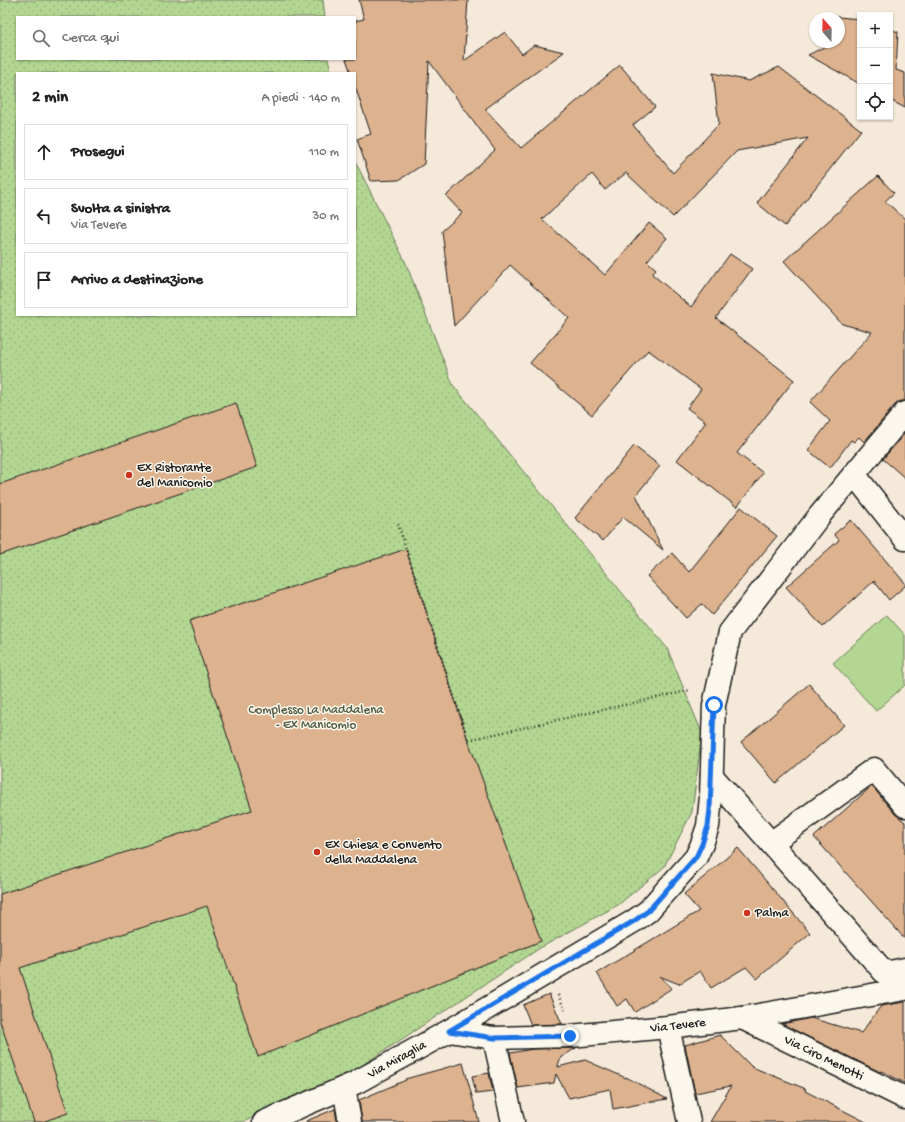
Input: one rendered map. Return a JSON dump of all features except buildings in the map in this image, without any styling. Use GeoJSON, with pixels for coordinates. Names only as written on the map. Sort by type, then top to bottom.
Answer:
{"type":"FeatureCollection","features":[{"type":"Feature","properties":{"kind":"street","name":"Via Miraglia"},"geometry":{"type":"LineString","coordinates":[[264,1122],[344,1088],[449,1031],[634,921],[648,911],[696,857],[702,844],[709,820],[711,797],[714,705],[730,632],[820,515],[905,413]]}},
{"type":"Feature","properties":{"kind":"street"},"geometry":{"type":"LineString","coordinates":[[854,474],[905,539]]}},
{"type":"Feature","properties":{"kind":"street"},"geometry":{"type":"LineString","coordinates":[[771,843],[874,769],[905,806]]}},
{"type":"Feature","properties":{"kind":"street"},"geometry":{"type":"LineString","coordinates":[[712,776],[885,973],[905,970]]}},
{"type":"Feature","properties":{"kind":"street","name":"Via Tevere"},"geometry":{"type":"LineString","coordinates":[[449,1031],[494,1038],[570,1036],[668,1028],[742,1018],[905,989]]}},
{"type":"Feature","properties":{"kind":"street","name":"Via Ciro Menotti"},"geometry":{"type":"LineString","coordinates":[[742,1018],[905,1098]]}},
{"type":"Feature","properties":{"kind":"street"},"geometry":{"type":"LineString","coordinates":[[668,1028],[689,1122]]}},
{"type":"Feature","properties":{"kind":"street"},"geometry":{"type":"LineString","coordinates":[[494,1038],[513,1122]]}},
{"type":"Feature","properties":{"kind":"street"},"geometry":{"type":"LineString","coordinates":[[344,1088],[350,1122]]}},
{"type":"Feature","properties":{"kind":"path"},"geometry":{"type":"LineString","coordinates":[[398,524],[468,740],[719,683]]}},
{"type":"Feature","properties":{"kind":"green space","name":"Complesso La Maddalena - Ex Manicomio"},"geometry":{"type":"Polygon","coordinates":[[[0,0],[323,0],[325,16],[16,16],[16,60],[328,60],[332,72],[16,72],[16,316],[356,316],[356,163],[405,261],[453,385],[667,648],[702,733],[692,812],[664,867],[618,905],[540,948],[343,1078],[243,1122],[0,1122],[0,0]]]}},
{"type":"Feature","properties":{"kind":"green space"},"geometry":{"type":"Polygon","coordinates":[[[887,615],[905,635],[905,685],[876,711],[833,663],[887,615]]]}},
{"type":"Feature","properties":{"kind":"place","name":"Ex Ristorante del Manicomio"},"geometry":{"type":"Point","coordinates":[129,475]}},
{"type":"Feature","properties":{"kind":"place","name":"Ex Chiesa e Convento della Maddalena"},"geometry":{"type":"Point","coordinates":[317,852]}},
{"type":"Feature","properties":{"kind":"place","name":"Palma"},"geometry":{"type":"Point","coordinates":[747,913]}},
{"type":"Feature","properties":{"kind":"route"},"geometry":{"type":"LineString","coordinates":[[570,1036],[494,1038],[449,1031],[634,921],[648,911],[696,857],[708,826],[711,797],[714,705]]}}]}
